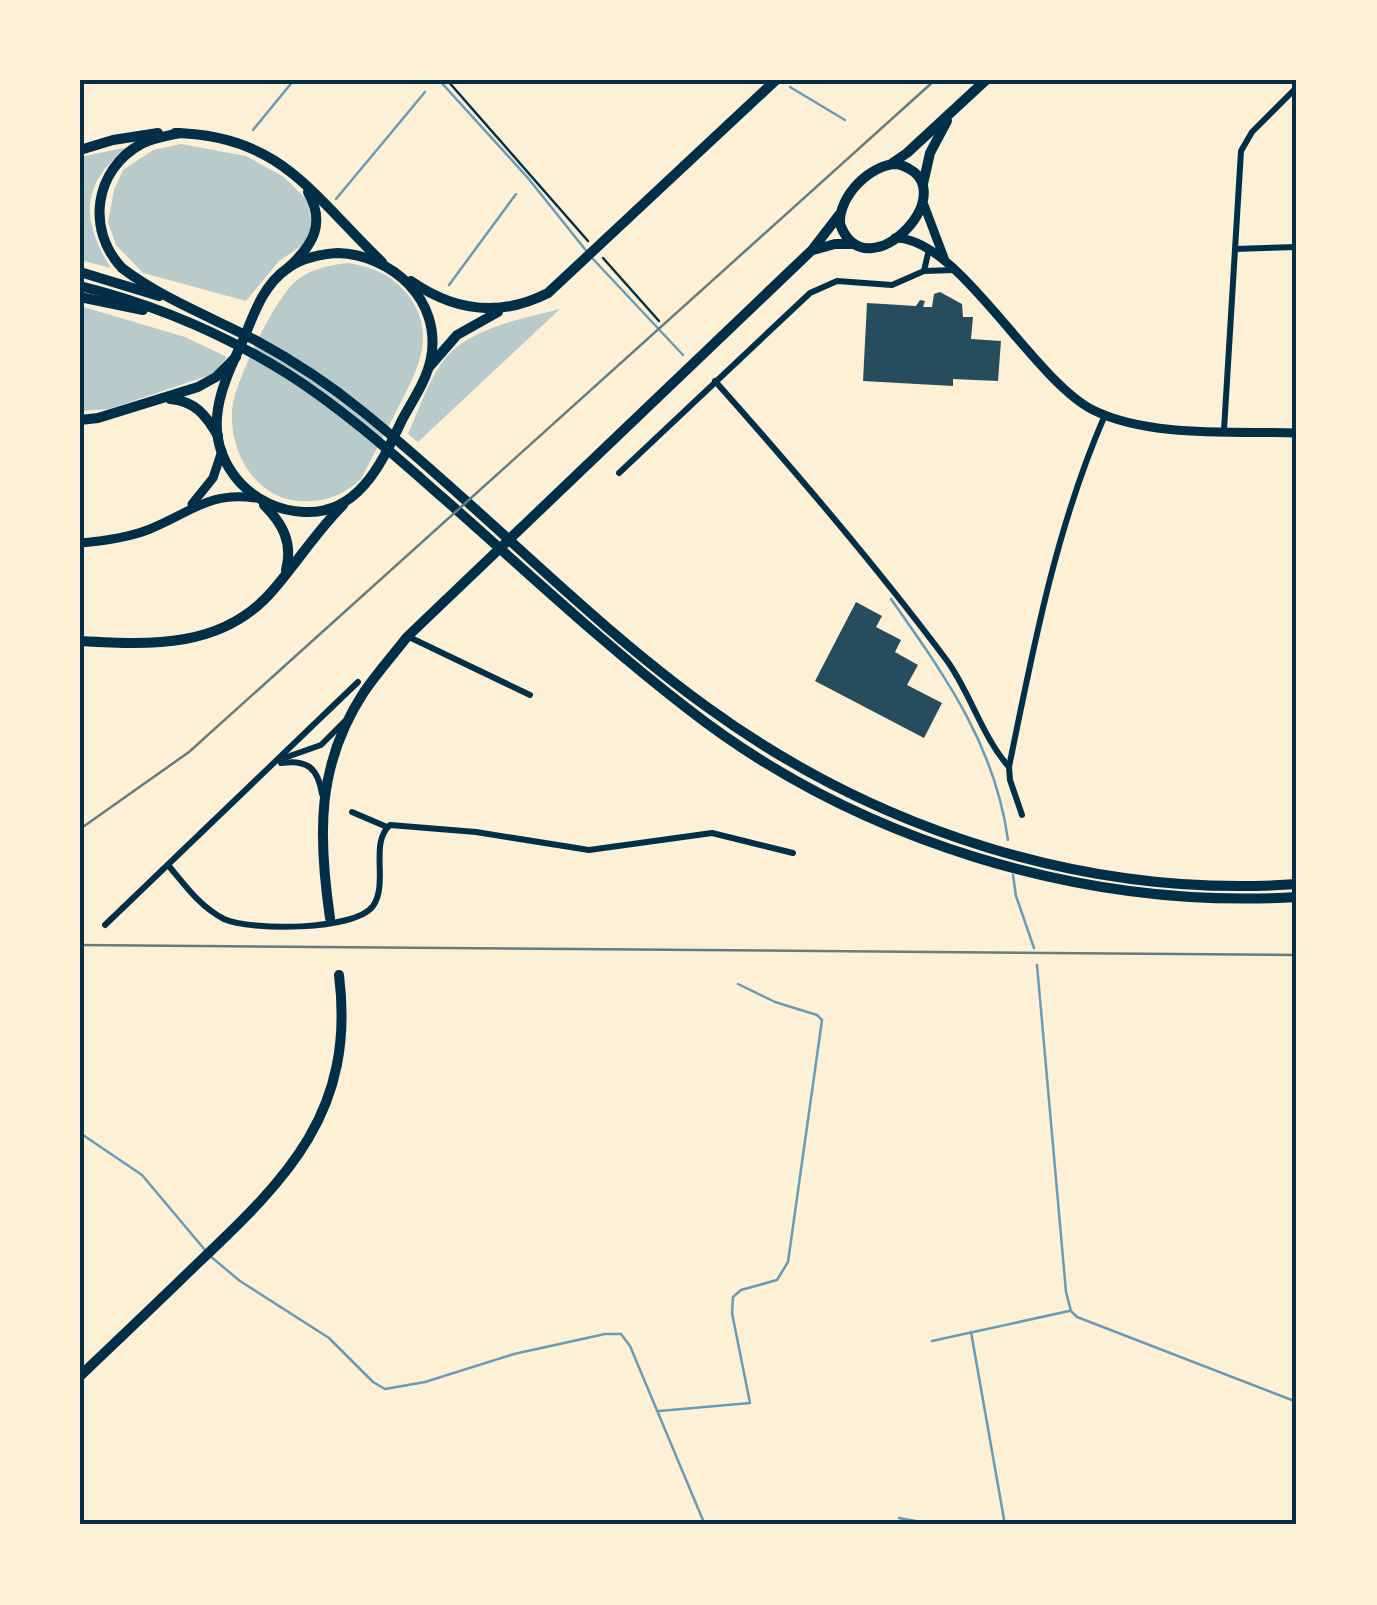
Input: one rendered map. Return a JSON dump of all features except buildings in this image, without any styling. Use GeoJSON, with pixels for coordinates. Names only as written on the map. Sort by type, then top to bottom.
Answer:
{"type":"FeatureCollection","features":[{"type":"Feature","properties":{"kind":"main road"},"geometry":{"type":"LineString","coordinates":[[80,642],[166,644],[206,635],[255,608],[315,534],[376,472],[427,371],[457,335],[506,308],[548,293],[776,80]]}},
{"type":"Feature","properties":{"kind":"main road"},"geometry":{"type":"LineString","coordinates":[[330,918],[321,851],[323,808],[336,749],[361,687],[408,637],[826,237],[845,199],[875,170],[890,164],[951,114],[986,80]]}},
{"type":"Feature","properties":{"kind":"main road"},"geometry":{"type":"LineString","coordinates":[[945,260],[924,206],[923,186],[930,153],[951,114]]}},
{"type":"Feature","properties":{"kind":"main road"},"geometry":{"type":"LineString","coordinates":[[80,150],[138,135],[180,134],[225,138],[251,146],[300,179],[382,262],[397,272],[450,303],[480,310],[506,308]]}},
{"type":"Feature","properties":{"kind":"main road"},"geometry":{"type":"LineString","coordinates":[[180,134],[136,147],[113,168],[100,196],[100,228],[108,251],[122,268],[300,367],[360,408],[625,640],[705,706],[754,740],[858,797],[1021,858],[1114,876],[1227,885],[1297,884]]}},
{"type":"Feature","properties":{"kind":"main road"},"geometry":{"type":"LineString","coordinates":[[890,164],[910,169],[923,186]]}},
{"type":"Feature","properties":{"kind":"main road"},"geometry":{"type":"LineString","coordinates":[[284,576],[289,558],[288,539],[278,520],[231,472],[218,436],[218,407],[261,300],[311,244],[318,222],[314,203],[300,179]]}},
{"type":"Feature","properties":{"kind":"main road"},"geometry":{"type":"LineString","coordinates":[[812,250],[835,244],[872,249],[895,238],[924,206]]}},
{"type":"Feature","properties":{"kind":"main road"},"geometry":{"type":"LineString","coordinates":[[839,215],[843,232],[854,244]]}},
{"type":"Feature","properties":{"kind":"main road"},"geometry":{"type":"LineString","coordinates":[[895,238],[915,240],[945,260],[1057,382],[1077,400],[1105,415],[1144,426],[1297,433]]}},
{"type":"Feature","properties":{"kind":"main road"},"geometry":{"type":"LineString","coordinates":[[288,268],[319,255],[338,253],[382,262]]}},
{"type":"Feature","properties":{"kind":"main road"},"geometry":{"type":"LineString","coordinates":[[80,272],[154,294],[216,320]]}},
{"type":"Feature","properties":{"kind":"main road"},"geometry":{"type":"LineString","coordinates":[[397,272],[414,290],[428,321],[432,350],[427,371]]}},
{"type":"Feature","properties":{"kind":"main road"},"geometry":{"type":"LineString","coordinates":[[80,286],[178,318],[289,375],[375,438],[691,712],[810,787],[878,820],[987,861],[1042,876],[1156,893],[1297,897]]}},
{"type":"Feature","properties":{"kind":"main road"},"geometry":{"type":"LineString","coordinates":[[80,297],[178,318]]}},
{"type":"Feature","properties":{"kind":"main road"},"geometry":{"type":"LineString","coordinates":[[80,420],[98,418],[206,382],[236,357]]}},
{"type":"Feature","properties":{"kind":"main road"},"geometry":{"type":"LineString","coordinates":[[154,399],[190,403],[202,412],[218,436]]}},
{"type":"Feature","properties":{"kind":"main road"},"geometry":{"type":"LineString","coordinates":[[190,507],[209,485],[222,451]]}},
{"type":"Feature","properties":{"kind":"main road"},"geometry":{"type":"LineString","coordinates":[[80,542],[140,533],[190,507],[223,496],[257,499],[292,511],[312,512],[347,500]]}},
{"type":"Feature","properties":{"kind":"main road"},"geometry":{"type":"LineString","coordinates":[[80,1376],[285,1175],[318,1121],[340,1051],[343,1024],[339,975]]}},
{"type":"Feature","properties":{"kind":"street"},"geometry":{"type":"LineString","coordinates":[[1224,430],[1243,145],[1297,88]]}},
{"type":"Feature","properties":{"kind":"street"},"geometry":{"type":"LineString","coordinates":[[1235,248],[1297,247]]}},
{"type":"Feature","properties":{"kind":"street"},"geometry":{"type":"LineString","coordinates":[[924,272],[929,249]]}},
{"type":"Feature","properties":{"kind":"street"},"geometry":{"type":"LineString","coordinates":[[620,472],[802,298],[819,287],[838,282],[892,284],[924,272],[955,270]]}},
{"type":"Feature","properties":{"kind":"street"},"geometry":{"type":"LineString","coordinates":[[714,381],[827,509],[928,636],[962,682],[1009,767]]}},
{"type":"Feature","properties":{"kind":"street"},"geometry":{"type":"LineString","coordinates":[[1022,814],[1009,767],[1052,574],[1085,464],[1105,415]]}},
{"type":"Feature","properties":{"kind":"street"},"geometry":{"type":"LineString","coordinates":[[408,637],[530,695]]}},
{"type":"Feature","properties":{"kind":"street"},"geometry":{"type":"LineString","coordinates":[[105,925],[361,687]]}},
{"type":"Feature","properties":{"kind":"street"},"geometry":{"type":"LineString","coordinates":[[274,764],[321,745],[356,707]]}},
{"type":"Feature","properties":{"kind":"street"},"geometry":{"type":"LineString","coordinates":[[274,764],[301,762],[315,769],[323,808]]}},
{"type":"Feature","properties":{"kind":"street"},"geometry":{"type":"LineString","coordinates":[[352,812],[387,826],[476,832],[589,850],[712,833],[794,853]]}},
{"type":"Feature","properties":{"kind":"street"},"geometry":{"type":"LineString","coordinates":[[168,865],[202,904],[230,921],[262,925],[342,924],[364,916],[376,901],[382,839],[387,826]]}},
{"type":"Feature","properties":{"kind":"path"},"geometry":{"type":"LineString","coordinates":[[447,80],[659,321]]}},
{"type":"Feature","properties":{"kind":"shaded area"},"geometry":{"type":"Polygon","coordinates":[[[181,144],[246,156],[284,177],[307,200],[312,225],[307,242],[279,261],[246,301],[143,273],[116,245],[108,222],[114,190],[123,170],[153,150],[181,144]]]}},
{"type":"Feature","properties":{"kind":"shaded area"},"geometry":{"type":"Polygon","coordinates":[[[128,147],[101,174],[90,203],[94,233],[111,268],[80,260],[80,157],[128,147]]]}},
{"type":"Feature","properties":{"kind":"shaded area"},"geometry":{"type":"Polygon","coordinates":[[[348,263],[381,273],[408,295],[422,324],[421,352],[411,381],[361,479],[340,494],[298,501],[267,490],[246,466],[234,435],[233,403],[259,337],[288,289],[308,273],[348,263]]]}},
{"type":"Feature","properties":{"kind":"shaded area"},"geometry":{"type":"Polygon","coordinates":[[[80,306],[185,337],[227,357],[213,374],[109,409],[80,411],[80,306]]]}},
{"type":"Feature","properties":{"kind":"shaded area"},"geometry":{"type":"Polygon","coordinates":[[[560,309],[418,442],[408,434],[431,381],[451,352],[479,333],[560,309]]]}},
{"type":"Feature","properties":{"kind":"waterway"},"geometry":{"type":"LineString","coordinates":[[253,130],[294,80]]}},
{"type":"Feature","properties":{"kind":"waterway"},"geometry":{"type":"LineString","coordinates":[[439,80],[528,178],[588,253]]}},
{"type":"Feature","properties":{"kind":"waterway"},"geometry":{"type":"LineString","coordinates":[[790,87],[845,120]]}},
{"type":"Feature","properties":{"kind":"waterway"},"geometry":{"type":"LineString","coordinates":[[336,199],[425,92]]}},
{"type":"Feature","properties":{"kind":"waterway"},"geometry":{"type":"LineString","coordinates":[[449,285],[516,194]]}},
{"type":"Feature","properties":{"kind":"waterway"},"geometry":{"type":"LineString","coordinates":[[593,259],[683,355]]}},
{"type":"Feature","properties":{"kind":"waterway"},"geometry":{"type":"LineString","coordinates":[[891,599],[948,684],[980,742],[992,773],[1008,840]]}},
{"type":"Feature","properties":{"kind":"waterway"},"geometry":{"type":"LineString","coordinates":[[1013,875],[1034,948]]}},
{"type":"Feature","properties":{"kind":"waterway"},"geometry":{"type":"LineString","coordinates":[[1037,965],[1066,1292],[1071,1311],[1077,1317],[1297,1402]]}},
{"type":"Feature","properties":{"kind":"waterway"},"geometry":{"type":"LineString","coordinates":[[659,1411],[750,1403],[732,1313],[733,1297],[741,1290],[777,1280],[788,1262],[822,1020],[738,984]]}},
{"type":"Feature","properties":{"kind":"waterway"},"geometry":{"type":"LineString","coordinates":[[80,1133],[142,1175],[205,1250]]}},
{"type":"Feature","properties":{"kind":"waterway"},"geometry":{"type":"LineString","coordinates":[[210,1256],[240,1281],[329,1338],[385,1389],[425,1382],[514,1354],[621,1334],[630,1346],[705,1525]]}},
{"type":"Feature","properties":{"kind":"waterway"},"geometry":{"type":"LineString","coordinates":[[932,1341],[1069,1311]]}},
{"type":"Feature","properties":{"kind":"waterway"},"geometry":{"type":"LineString","coordinates":[[971,1332],[1005,1525]]}},
{"type":"Feature","properties":{"kind":"waterway"},"geometry":{"type":"LineString","coordinates":[[899,1518],[938,1525]]}},
{"type":"Feature","properties":{"kind":"railway"},"geometry":{"type":"LineString","coordinates":[[80,829],[189,752],[935,80]]}},
{"type":"Feature","properties":{"kind":"railway"},"geometry":{"type":"LineString","coordinates":[[80,945],[1297,955]]}}]}
